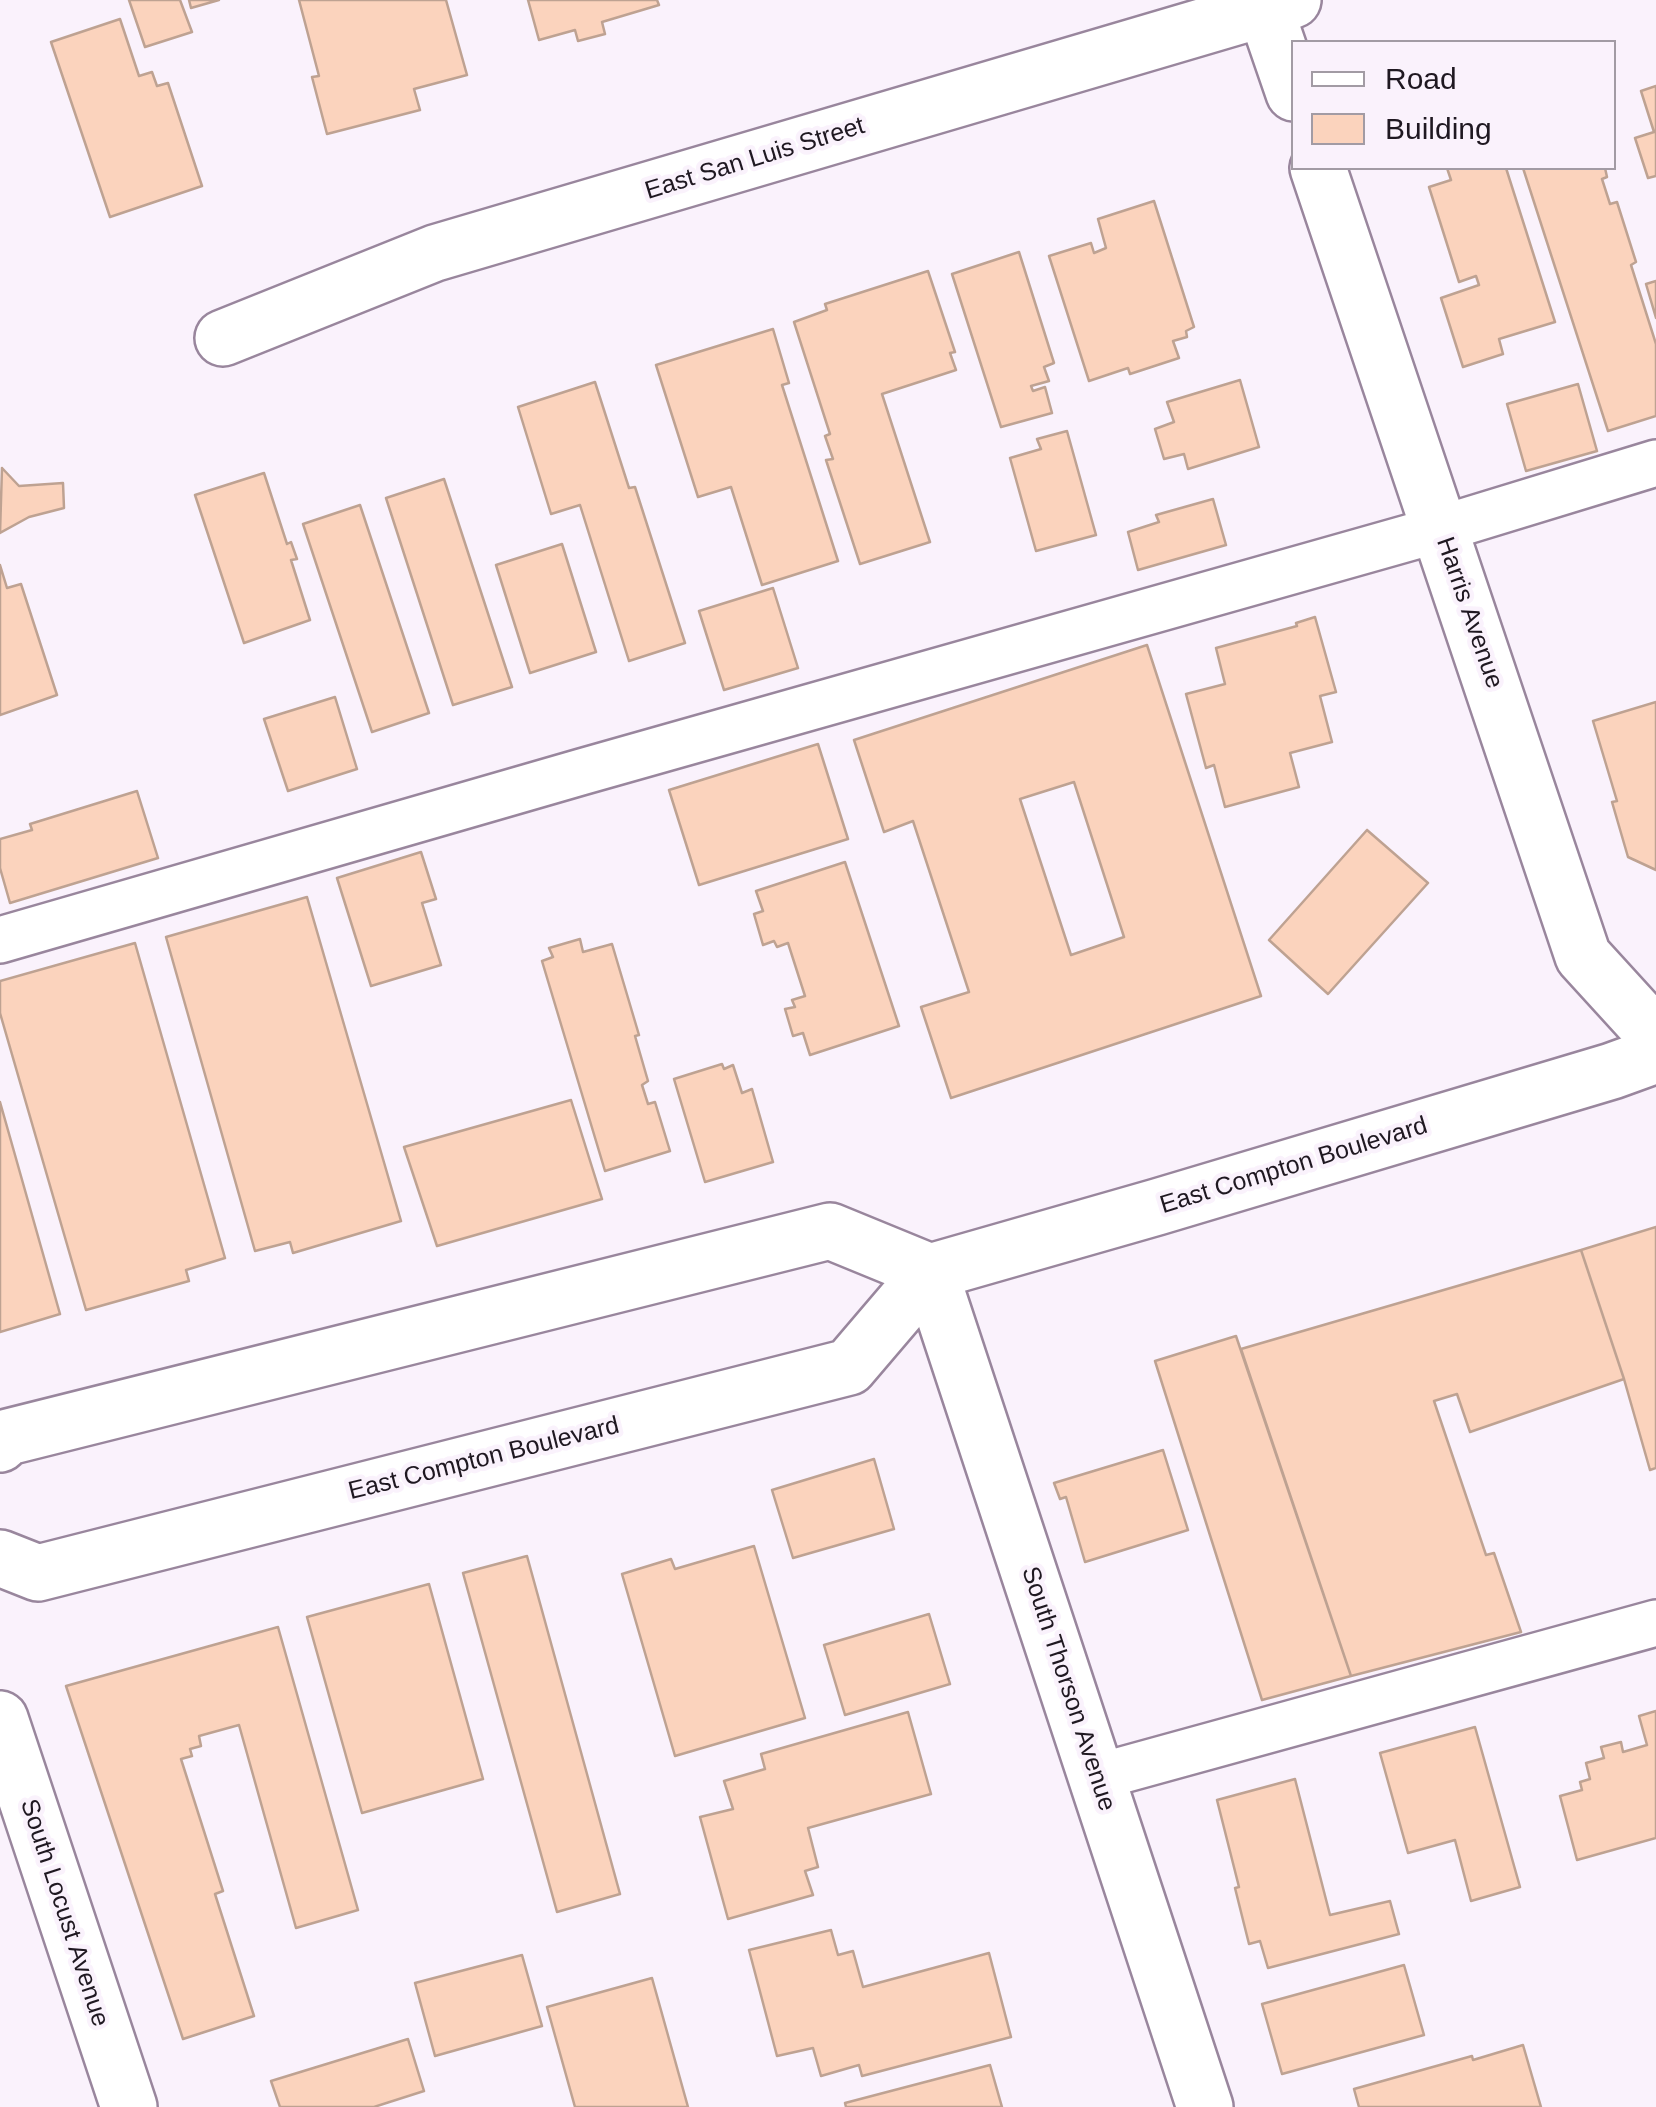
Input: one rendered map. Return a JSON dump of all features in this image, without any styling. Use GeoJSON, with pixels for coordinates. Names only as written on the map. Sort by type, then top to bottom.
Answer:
{"type":"FeatureCollection","features":[{"type":"Feature","properties":{"kind":"street"},"geometry":{"type":"LineString","coordinates":[[1273,2],[1291,81]]}},
{"type":"Feature","properties":{"kind":"street","name":"East San Luis Street"},"geometry":{"type":"LineString","coordinates":[[223,338],[435,253],[1273,2]]}},
{"type":"Feature","properties":{"kind":"street","name":"Harris Avenue"},"geometry":{"type":"LineString","coordinates":[[1319,170],[1583,956],[1656,1036]]}},
{"type":"Feature","properties":{"kind":"street","name":"East Compton Boulevard"},"geometry":{"type":"LineString","coordinates":[[0,1558],[38,1573],[849,1367],[930,1272],[1656,1055]]}},
{"type":"Feature","properties":{"kind":"street"},"geometry":{"type":"LineString","coordinates":[[0,1444],[4,1438],[830,1232],[930,1272]]}},
{"type":"Feature","properties":{"kind":"street","name":"South Thorson Avenue"},"geometry":{"type":"LineString","coordinates":[[930,1272],[1205,2107]]}},
{"type":"Feature","properties":{"kind":"street","name":"South Locust Avenue"},"geometry":{"type":"LineString","coordinates":[[0,1720],[129,2107]]}},
{"type":"Feature","properties":{"kind":"lane"},"geometry":{"type":"LineString","coordinates":[[0,940],[1656,463]]}},
{"type":"Feature","properties":{"kind":"lane"},"geometry":{"type":"LineString","coordinates":[[1097,1777],[1656,1624]]}},
{"type":"Feature","properties":{"kind":"building"},"geometry":{"type":"Polygon","coordinates":[[[129,0],[180,0],[192,32],[145,47],[129,0]]]}},
{"type":"Feature","properties":{"kind":"building"},"geometry":{"type":"Polygon","coordinates":[[[189,0],[219,0],[191,8],[189,0]]]}},
{"type":"Feature","properties":{"kind":"building"},"geometry":{"type":"Polygon","coordinates":[[[299,0],[446,0],[467,75],[414,89],[420,110],[327,134],[312,77],[319,76],[299,0]]]}},
{"type":"Feature","properties":{"kind":"building"},"geometry":{"type":"Polygon","coordinates":[[[528,0],[657,0],[659,5],[602,22],[605,34],[578,41],[575,30],[539,40],[528,0]]]}},
{"type":"Feature","properties":{"kind":"building"},"geometry":{"type":"Polygon","coordinates":[[[120,19],[139,76],[152,72],[157,86],[168,83],[202,186],[110,217],[51,42],[120,19]]]}},
{"type":"Feature","properties":{"kind":"building"},"geometry":{"type":"Polygon","coordinates":[[[1656,86],[1656,176],[1648,178],[1635,138],[1654,132],[1641,91],[1656,86]]]}},
{"type":"Feature","properties":{"kind":"building"},"geometry":{"type":"Polygon","coordinates":[[[1448,170],[1507,170],[1555,322],[1499,339],[1503,354],[1463,367],[1441,298],[1479,285],[1476,276],[1459,282],[1429,187],[1451,180],[1448,170]]]}},
{"type":"Feature","properties":{"kind":"building"},"geometry":{"type":"Polygon","coordinates":[[[1524,170],[1605,170],[1607,177],[1602,179],[1610,204],[1617,202],[1636,262],[1631,265],[1656,344],[1656,416],[1608,431],[1524,170]]]}},
{"type":"Feature","properties":{"kind":"building"},"geometry":{"type":"Polygon","coordinates":[[[1154,201],[1194,327],[1186,331],[1187,337],[1173,341],[1179,358],[1130,374],[1128,368],[1089,381],[1049,256],[1091,243],[1094,253],[1106,248],[1098,219],[1154,201]]]}},
{"type":"Feature","properties":{"kind":"building"},"geometry":{"type":"Polygon","coordinates":[[[1019,252],[1054,363],[1044,367],[1049,381],[1031,386],[1033,391],[1045,387],[1052,413],[1001,427],[952,274],[1019,252]]]}},
{"type":"Feature","properties":{"kind":"building"},"geometry":{"type":"Polygon","coordinates":[[[928,271],[955,352],[950,353],[956,370],[882,394],[930,542],[860,564],[826,460],[833,459],[825,436],[830,434],[794,322],[827,310],[825,304],[928,271]]]}},
{"type":"Feature","properties":{"kind":"building"},"geometry":{"type":"Polygon","coordinates":[[[1656,281],[1656,318],[1646,284],[1656,281]]]}},
{"type":"Feature","properties":{"kind":"building"},"geometry":{"type":"Polygon","coordinates":[[[773,329],[789,383],[782,385],[838,561],[762,585],[731,487],[698,497],[656,365],[773,329]]]}},
{"type":"Feature","properties":{"kind":"building"},"geometry":{"type":"Polygon","coordinates":[[[1240,380],[1259,447],[1188,469],[1184,454],[1164,459],[1155,429],[1174,422],[1167,402],[1240,380]]]}},
{"type":"Feature","properties":{"kind":"building"},"geometry":{"type":"Polygon","coordinates":[[[595,382],[629,488],[635,487],[685,643],[629,661],[580,505],[551,514],[518,407],[595,382]]]}},
{"type":"Feature","properties":{"kind":"building"},"geometry":{"type":"Polygon","coordinates":[[[1578,384],[1597,451],[1526,471],[1507,404],[1578,384]]]}},
{"type":"Feature","properties":{"kind":"building"},"geometry":{"type":"Polygon","coordinates":[[[1067,431],[1096,535],[1036,551],[1010,458],[1041,449],[1037,439],[1067,431]]]}},
{"type":"Feature","properties":{"kind":"building"},"geometry":{"type":"Polygon","coordinates":[[[2,468],[19,486],[63,483],[64,508],[29,517],[0,533],[2,468]]]}},
{"type":"Feature","properties":{"kind":"building"},"geometry":{"type":"Polygon","coordinates":[[[264,473],[287,544],[291,542],[297,559],[291,560],[310,620],[244,643],[195,495],[264,473]]]}},
{"type":"Feature","properties":{"kind":"building"},"geometry":{"type":"Polygon","coordinates":[[[444,479],[512,687],[453,705],[386,498],[444,479]]]}},
{"type":"Feature","properties":{"kind":"building"},"geometry":{"type":"Polygon","coordinates":[[[1213,499],[1226,545],[1138,570],[1128,532],[1159,522],[1156,515],[1213,499]]]}},
{"type":"Feature","properties":{"kind":"building"},"geometry":{"type":"Polygon","coordinates":[[[360,505],[429,713],[372,732],[303,524],[360,505]]]}},
{"type":"Feature","properties":{"kind":"building"},"geometry":{"type":"Polygon","coordinates":[[[562,544],[596,652],[530,673],[496,565],[562,544]]]}},
{"type":"Feature","properties":{"kind":"building"},"geometry":{"type":"Polygon","coordinates":[[[0,565],[7,588],[21,584],[57,695],[0,715],[0,565]]]}},
{"type":"Feature","properties":{"kind":"building"},"geometry":{"type":"Polygon","coordinates":[[[773,588],[798,668],[724,690],[699,611],[773,588]]]}},
{"type":"Feature","properties":{"kind":"building"},"geometry":{"type":"Polygon","coordinates":[[[1315,617],[1336,692],[1320,696],[1332,742],[1290,753],[1299,787],[1225,807],[1214,765],[1206,768],[1186,694],[1225,684],[1216,648],[1297,626],[1296,623],[1315,617]]]}},
{"type":"Feature","properties":{"kind":"building"},"geometry":{"type":"Polygon","coordinates":[[[1147,645],[1261,996],[951,1098],[921,1007],[969,992],[913,821],[884,832],[854,740],[1147,645]],[[1074,782],[1020,799],[1071,955],[1124,937],[1074,782]]]}},
{"type":"Feature","properties":{"kind":"building"},"geometry":{"type":"Polygon","coordinates":[[[335,697],[357,769],[288,791],[264,719],[335,697]]]}},
{"type":"Feature","properties":{"kind":"building"},"geometry":{"type":"Polygon","coordinates":[[[1656,702],[1656,870],[1628,857],[1612,802],[1617,801],[1593,721],[1656,702]]]}},
{"type":"Feature","properties":{"kind":"building"},"geometry":{"type":"Polygon","coordinates":[[[818,744],[848,839],[699,885],[669,790],[818,744]]]}},
{"type":"Feature","properties":{"kind":"building"},"geometry":{"type":"Polygon","coordinates":[[[137,791],[158,858],[10,903],[0,868],[0,839],[32,830],[30,824],[137,791]]]}},
{"type":"Feature","properties":{"kind":"building"},"geometry":{"type":"Polygon","coordinates":[[[1367,830],[1428,883],[1328,994],[1269,940],[1367,830]]]}},
{"type":"Feature","properties":{"kind":"building"},"geometry":{"type":"Polygon","coordinates":[[[421,852],[436,899],[422,903],[441,965],[371,986],[337,878],[421,852]]]}},
{"type":"Feature","properties":{"kind":"building"},"geometry":{"type":"Polygon","coordinates":[[[845,862],[899,1026],[810,1055],[803,1033],[793,1036],[785,1009],[795,1007],[792,1000],[805,996],[788,943],[777,947],[774,941],[763,945],[754,914],[763,911],[756,891],[845,862]]]}},
{"type":"Feature","properties":{"kind":"building"},"geometry":{"type":"Polygon","coordinates":[[[307,897],[401,1221],[293,1253],[290,1242],[255,1251],[166,937],[307,897]]]}},
{"type":"Feature","properties":{"kind":"building"},"geometry":{"type":"Polygon","coordinates":[[[580,939],[583,952],[612,944],[639,1035],[635,1036],[648,1081],[642,1085],[648,1104],[655,1102],[670,1151],[605,1171],[542,961],[553,957],[549,948],[580,939]]]}},
{"type":"Feature","properties":{"kind":"building"},"geometry":{"type":"Polygon","coordinates":[[[135,943],[225,1258],[186,1270],[189,1281],[86,1310],[0,1013],[0,981],[135,943]]]}},
{"type":"Feature","properties":{"kind":"building"},"geometry":{"type":"Polygon","coordinates":[[[722,1064],[724,1069],[733,1065],[742,1093],[752,1089],[773,1162],[705,1182],[674,1079],[722,1064]]]}},
{"type":"Feature","properties":{"kind":"building"},"geometry":{"type":"Polygon","coordinates":[[[571,1100],[602,1199],[437,1246],[404,1147],[571,1100]]]}},
{"type":"Feature","properties":{"kind":"building"},"geometry":{"type":"Polygon","coordinates":[[[0,1102],[60,1314],[0,1332],[0,1102]]]}},
{"type":"Feature","properties":{"kind":"building"},"geometry":{"type":"Polygon","coordinates":[[[1656,1227],[1656,1468],[1650,1470],[1581,1250],[1656,1227]]]}},
{"type":"Feature","properties":{"kind":"building"},"geometry":{"type":"Polygon","coordinates":[[[1581,1250],[1624,1379],[1470,1432],[1457,1394],[1434,1401],[1486,1555],[1494,1553],[1521,1632],[1351,1676],[1241,1349],[1581,1250]]]}},
{"type":"Feature","properties":{"kind":"building"},"geometry":{"type":"Polygon","coordinates":[[[1236,1336],[1351,1676],[1262,1700],[1155,1361],[1236,1336]]]}},
{"type":"Feature","properties":{"kind":"building"},"geometry":{"type":"Polygon","coordinates":[[[1163,1450],[1188,1530],[1085,1562],[1066,1497],[1060,1499],[1054,1483],[1163,1450]]]}},
{"type":"Feature","properties":{"kind":"building"},"geometry":{"type":"Polygon","coordinates":[[[874,1459],[894,1529],[793,1558],[772,1490],[874,1459]]]}},
{"type":"Feature","properties":{"kind":"building"},"geometry":{"type":"Polygon","coordinates":[[[754,1546],[805,1718],[675,1756],[622,1574],[671,1559],[675,1569],[754,1546]]]}},
{"type":"Feature","properties":{"kind":"building"},"geometry":{"type":"Polygon","coordinates":[[[527,1556],[620,1894],[557,1912],[463,1573],[527,1556]]]}},
{"type":"Feature","properties":{"kind":"building"},"geometry":{"type":"Polygon","coordinates":[[[429,1584],[483,1779],[362,1813],[307,1617],[429,1584]]]}},
{"type":"Feature","properties":{"kind":"building"},"geometry":{"type":"Polygon","coordinates":[[[929,1614],[950,1684],[845,1715],[824,1645],[929,1614]]]}},
{"type":"Feature","properties":{"kind":"building"},"geometry":{"type":"Polygon","coordinates":[[[278,1627],[358,1910],[296,1928],[239,1725],[199,1736],[201,1746],[190,1749],[192,1756],[181,1759],[223,1891],[215,1894],[254,2016],[183,2039],[66,1686],[278,1627]]]}},
{"type":"Feature","properties":{"kind":"building"},"geometry":{"type":"Polygon","coordinates":[[[1656,1711],[1656,1838],[1577,1860],[1560,1796],[1582,1790],[1580,1782],[1590,1779],[1586,1763],[1604,1758],[1601,1747],[1621,1742],[1623,1752],[1647,1745],[1639,1716],[1656,1711]]]}},
{"type":"Feature","properties":{"kind":"building"},"geometry":{"type":"Polygon","coordinates":[[[908,1712],[931,1794],[808,1828],[818,1867],[805,1871],[813,1895],[728,1919],[700,1817],[733,1809],[724,1781],[765,1769],[761,1754],[908,1712]]]}},
{"type":"Feature","properties":{"kind":"building"},"geometry":{"type":"Polygon","coordinates":[[[1475,1727],[1520,1887],[1471,1901],[1455,1840],[1408,1853],[1380,1753],[1475,1727]]]}},
{"type":"Feature","properties":{"kind":"building"},"geometry":{"type":"Polygon","coordinates":[[[1295,1779],[1330,1915],[1390,1901],[1399,1934],[1268,1968],[1260,1941],[1249,1944],[1217,1800],[1295,1779]]]}},
{"type":"Feature","properties":{"kind":"building"},"geometry":{"type":"Polygon","coordinates":[[[831,1930],[838,1955],[853,1951],[863,1987],[989,1953],[1011,2037],[862,2076],[859,2065],[821,2076],[813,2048],[777,2056],[749,1950],[831,1930]]]}},
{"type":"Feature","properties":{"kind":"building"},"geometry":{"type":"Polygon","coordinates":[[[522,1955],[542,2026],[435,2056],[415,1983],[522,1955]]]}},
{"type":"Feature","properties":{"kind":"building"},"geometry":{"type":"Polygon","coordinates":[[[1404,1965],[1424,2035],[1282,2074],[1262,2004],[1404,1965]]]}},
{"type":"Feature","properties":{"kind":"building"},"geometry":{"type":"Polygon","coordinates":[[[652,1978],[688,2107],[575,2107],[547,2007],[652,1978]]]}},
{"type":"Feature","properties":{"kind":"building"},"geometry":{"type":"Polygon","coordinates":[[[408,2039],[424,2091],[374,2107],[280,2107],[271,2081],[408,2039]]]}},
{"type":"Feature","properties":{"kind":"building"},"geometry":{"type":"Polygon","coordinates":[[[1523,2045],[1541,2107],[1359,2107],[1354,2089],[1523,2045]]]}},
{"type":"Feature","properties":{"kind":"building"},"geometry":{"type":"Polygon","coordinates":[[[990,2065],[1002,2107],[846,2107],[845,2103],[990,2065]]]}}]}
